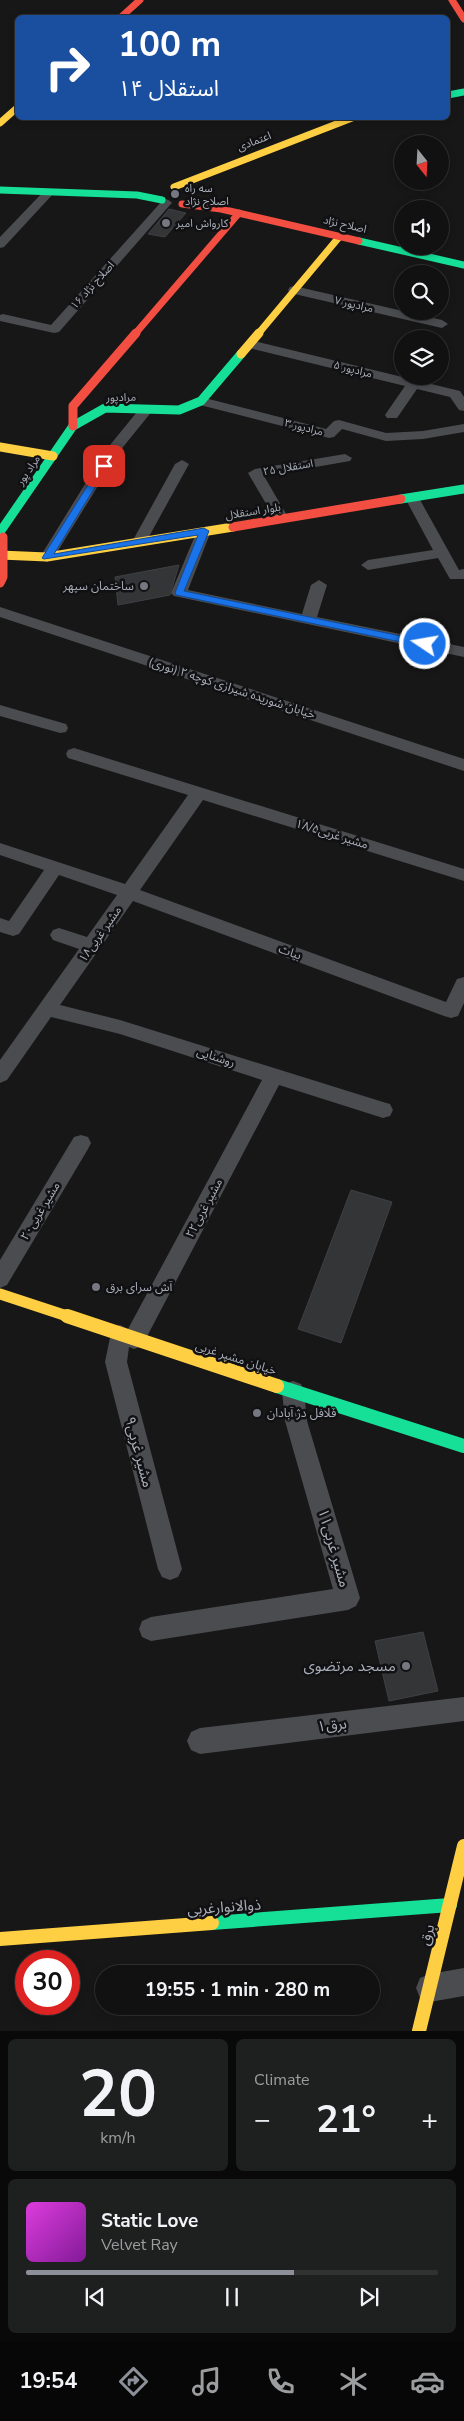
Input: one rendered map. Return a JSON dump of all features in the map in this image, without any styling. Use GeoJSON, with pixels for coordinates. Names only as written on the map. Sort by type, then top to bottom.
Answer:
{"type":"FeatureCollection","features":[{"type":"Feature","properties":{"kind":"street"},"geometry":{"type":"LineString","coordinates":[[123,15],[140,0]]}},
{"type":"Feature","properties":{"kind":"street"},"geometry":{"type":"LineString","coordinates":[[452,0],[464,20]]}},
{"type":"Feature","properties":{"kind":"street"},"geometry":{"type":"LineString","coordinates":[[0,123],[15,110]]}},
{"type":"Feature","properties":{"kind":"street","name":"اعتمادی"},"geometry":{"type":"LineString","coordinates":[[182,204],[192,201],[194,189],[348,120]]}},
{"type":"Feature","properties":{"kind":"street"},"geometry":{"type":"LineString","coordinates":[[0,190],[166,195],[194,189],[221,209]]}},
{"type":"Feature","properties":{"kind":"street"},"geometry":{"type":"LineString","coordinates":[[0,244],[49,192]]}},
{"type":"Feature","properties":{"kind":"street"},"geometry":{"type":"LineString","coordinates":[[166,195],[182,204],[221,209]]}},
{"type":"Feature","properties":{"kind":"street","name":"۱۶ اصلاح نژاد"},"geometry":{"type":"LineString","coordinates":[[3,318],[54,329],[166,195]]}},
{"type":"Feature","properties":{"kind":"street","name":"اصلاح نژاد"},"geometry":{"type":"LineString","coordinates":[[221,209],[464,265]]}},
{"type":"Feature","properties":{"kind":"street","name":"مرادپور"},"geometry":{"type":"LineString","coordinates":[[239,213],[73,406],[73,426],[105,408],[179,410],[202,401],[340,236]]}},
{"type":"Feature","properties":{"kind":"street","name":"۷ مرادپور"},"geometry":{"type":"LineString","coordinates":[[294,290],[442,324]]}},
{"type":"Feature","properties":{"kind":"street","name":"۵ مرادپور"},"geometry":{"type":"LineString","coordinates":[[250,344],[394,379]]}},
{"type":"Feature","properties":{"kind":"street"},"geometry":{"type":"LineString","coordinates":[[392,415],[412,385]]}},
{"type":"Feature","properties":{"kind":"street","name":"۵ مرادپور"},"geometry":{"type":"LineString","coordinates":[[417,385],[456,394],[464,407]]}},
{"type":"Feature","properties":{"kind":"street","name":"۳ مرادپور"},"geometry":{"type":"LineString","coordinates":[[202,401],[329,434],[339,424],[386,437],[464,428]]}},
{"type":"Feature","properties":{"kind":"street"},"geometry":{"type":"LineString","coordinates":[[47,558],[113,450],[146,410]]}},
{"type":"Feature","properties":{"kind":"street","name":"مراد پور"},"geometry":{"type":"LineString","coordinates":[[7,576],[1,555],[2,530],[73,426]]}},
{"type":"Feature","properties":{"kind":"street"},"geometry":{"type":"LineString","coordinates":[[0,447],[53,456]]}},
{"type":"Feature","properties":{"kind":"street","name":"۲۵ استقلال"},"geometry":{"type":"LineString","coordinates":[[282,519],[255,473],[345,458]]}},
{"type":"Feature","properties":{"kind":"street"},"geometry":{"type":"LineString","coordinates":[[139,542],[182,464]]}},
{"type":"Feature","properties":{"kind":"street","name":"بلوار استقلال"},"geometry":{"type":"LineString","coordinates":[[1,555],[47,558],[464,490]]}},
{"type":"Feature","properties":{"kind":"street"},"geometry":{"type":"LineString","coordinates":[[412,498],[442,553],[459,575]]}},
{"type":"Feature","properties":{"kind":"street"},"geometry":{"type":"LineString","coordinates":[[204,531],[179,593],[464,652]]}},
{"type":"Feature","properties":{"kind":"street"},"geometry":{"type":"LineString","coordinates":[[368,565],[442,553]]}},
{"type":"Feature","properties":{"kind":"street","name":"بلوار استقلال"},"geometry":{"type":"LineString","coordinates":[[7,576],[47,558]]}},
{"type":"Feature","properties":{"kind":"street"},"geometry":{"type":"LineString","coordinates":[[308,620],[319,585]]}},
{"type":"Feature","properties":{"kind":"street","name":"خیابان شوریده شیرازی کوچه ۲ (نوری)"},"geometry":{"type":"LineString","coordinates":[[0,612],[464,764]]}},
{"type":"Feature","properties":{"kind":"street"},"geometry":{"type":"LineString","coordinates":[[0,710],[60,728]]}},
{"type":"Feature","properties":{"kind":"street","name":"مشیر غربی۱۸/۵"},"geometry":{"type":"LineString","coordinates":[[74,754],[464,875]]}},
{"type":"Feature","properties":{"kind":"street","name":"مشیر غربی۱۸"},"geometry":{"type":"LineString","coordinates":[[3,1065],[47,1009],[199,793]]}},
{"type":"Feature","properties":{"kind":"street","name":"بیات"},"geometry":{"type":"LineString","coordinates":[[0,848],[128,892],[451,1011],[464,984]]}},
{"type":"Feature","properties":{"kind":"street"},"geometry":{"type":"LineString","coordinates":[[0,925],[13,929],[55,868]]}},
{"type":"Feature","properties":{"kind":"street"},"geometry":{"type":"LineString","coordinates":[[59,935],[92,946]]}},
{"type":"Feature","properties":{"kind":"street","name":"روشنایی"},"geometry":{"type":"LineString","coordinates":[[47,1009],[120,1027],[383,1110]]}},
{"type":"Feature","properties":{"kind":"street","name":"مشیر غربی۲۲"},"geometry":{"type":"LineString","coordinates":[[127,1337],[274,1076]]}},
{"type":"Feature","properties":{"kind":"street","name":"مشیر غربی۲۰"},"geometry":{"type":"LineString","coordinates":[[0,1279],[81,1143]]}},
{"type":"Feature","properties":{"kind":"street","name":"خیابان مشیر غربی"},"geometry":{"type":"LineString","coordinates":[[0,1294],[464,1446]]}},
{"type":"Feature","properties":{"kind":"street","name":"مشیر غربی۹"},"geometry":{"type":"LineString","coordinates":[[127,1337],[116,1362],[170,1569]]}},
{"type":"Feature","properties":{"kind":"street","name":"مشیر غربی۱۱"},"geometry":{"type":"LineString","coordinates":[[151,1629],[348,1598],[296,1422],[293,1391]]}},
{"type":"Feature","properties":{"kind":"street","name":"برق۱"},"geometry":{"type":"LineString","coordinates":[[200,1741],[464,1709]]}},
{"type":"Feature","properties":{"kind":"street","name":"برق"},"geometry":{"type":"LineString","coordinates":[[419,2031],[464,1846]]}},
{"type":"Feature","properties":{"kind":"street","name":"ذوالانوارغربی"},"geometry":{"type":"LineString","coordinates":[[0,1939],[450,1905]]}},
{"type":"Feature","properties":{"kind":"street"},"geometry":{"type":"LineString","coordinates":[[430,1988],[464,1982]]}},
{"type":"Feature","properties":{"kind":"building","name":"کارواش امیر"},"geometry":{"type":"Polygon","coordinates":[[[169,209],[186,213],[165,237],[148,234],[169,209]]]}},
{"type":"Feature","properties":{"kind":"building","name":"ساختمان سپهر"},"geometry":{"type":"Polygon","coordinates":[[[179,565],[170,595],[118,605],[115,577],[179,565]]]}},
{"type":"Feature","properties":{"kind":"building"},"geometry":{"type":"Polygon","coordinates":[[[351,1190],[392,1202],[341,1343],[298,1329],[351,1190]]]}},
{"type":"Feature","properties":{"kind":"building","name":"مسجد مرتضوی"},"geometry":{"type":"Polygon","coordinates":[[[423,1632],[438,1691],[389,1701],[375,1641],[423,1632]]]}},
{"type":"Feature","properties":{"kind":"traffic: fast"},"geometry":{"type":"LineString","coordinates":[[450,95],[464,92]]}},
{"type":"Feature","properties":{"kind":"traffic: fast"},"geometry":{"type":"LineString","coordinates":[[0,190],[137,195],[162,200]]}},
{"type":"Feature","properties":{"kind":"traffic: fast"},"geometry":{"type":"LineString","coordinates":[[359,241],[464,265]]}},
{"type":"Feature","properties":{"kind":"traffic: fast"},"geometry":{"type":"LineString","coordinates":[[0,532],[73,426],[105,408],[179,410],[201,401],[241,354]]}},
{"type":"Feature","properties":{"kind":"traffic: fast"},"geometry":{"type":"LineString","coordinates":[[401,499],[464,489]]}},
{"type":"Feature","properties":{"kind":"traffic: fast"},"geometry":{"type":"LineString","coordinates":[[277,1386],[464,1446]]}},
{"type":"Feature","properties":{"kind":"traffic: fast"},"geometry":{"type":"LineString","coordinates":[[212,1923],[450,1905]]}},
{"type":"Feature","properties":{"kind":"traffic: slow"},"geometry":{"type":"LineString","coordinates":[[0,123],[15,110]]}},
{"type":"Feature","properties":{"kind":"traffic: slow"},"geometry":{"type":"LineString","coordinates":[[174,187],[347,120]]}},
{"type":"Feature","properties":{"kind":"traffic: slow"},"geometry":{"type":"LineString","coordinates":[[241,354],[340,236]]}},
{"type":"Feature","properties":{"kind":"traffic: slow"},"geometry":{"type":"LineString","coordinates":[[0,447],[53,456]]}},
{"type":"Feature","properties":{"kind":"traffic: slow"},"geometry":{"type":"LineString","coordinates":[[0,555],[47,557],[233,527]]}},
{"type":"Feature","properties":{"kind":"traffic: slow"},"geometry":{"type":"LineString","coordinates":[[0,1294],[277,1386]]}},
{"type":"Feature","properties":{"kind":"traffic: slow"},"geometry":{"type":"LineString","coordinates":[[419,2031],[464,1846]]}},
{"type":"Feature","properties":{"kind":"traffic: slow"},"geometry":{"type":"LineString","coordinates":[[0,1939],[212,1923]]}},
{"type":"Feature","properties":{"kind":"traffic: jam"},"geometry":{"type":"LineString","coordinates":[[123,15],[140,0]]}},
{"type":"Feature","properties":{"kind":"traffic: jam"},"geometry":{"type":"LineString","coordinates":[[452,0],[464,19]]}},
{"type":"Feature","properties":{"kind":"traffic: jam"},"geometry":{"type":"LineString","coordinates":[[182,204],[221,209],[359,241]]}},
{"type":"Feature","properties":{"kind":"traffic: jam"},"geometry":{"type":"LineString","coordinates":[[73,426],[73,406],[239,213]]}},
{"type":"Feature","properties":{"kind":"traffic: jam"},"geometry":{"type":"LineString","coordinates":[[233,527],[401,499]]}},
{"type":"Feature","properties":{"kind":"traffic: jam"},"geometry":{"type":"LineString","coordinates":[[0,583],[3,577],[3,537]]}},
{"type":"Feature","properties":{"kind":"place","name":"سه راه اصلاح نژاد"},"geometry":{"type":"Point","coordinates":[175,194]}},
{"type":"Feature","properties":{"kind":"place","name":"کارواش امیر"},"geometry":{"type":"Point","coordinates":[166,223]}},
{"type":"Feature","properties":{"kind":"place","name":"ساختمان سپهر"},"geometry":{"type":"Point","coordinates":[144,586]}},
{"type":"Feature","properties":{"kind":"place","name":"آش سرای برق"},"geometry":{"type":"Point","coordinates":[96,1287]}},
{"type":"Feature","properties":{"kind":"place","name":"فلافل دژ آبادان"},"geometry":{"type":"Point","coordinates":[257,1413]}},
{"type":"Feature","properties":{"kind":"place","name":"مسجد مرتضوی"},"geometry":{"type":"Point","coordinates":[406,1666]}},
{"type":"Feature","properties":{"kind":"route"},"geometry":{"type":"LineString","coordinates":[[104,466],[47,558],[204,531],[179,593],[425,644]]}}]}
